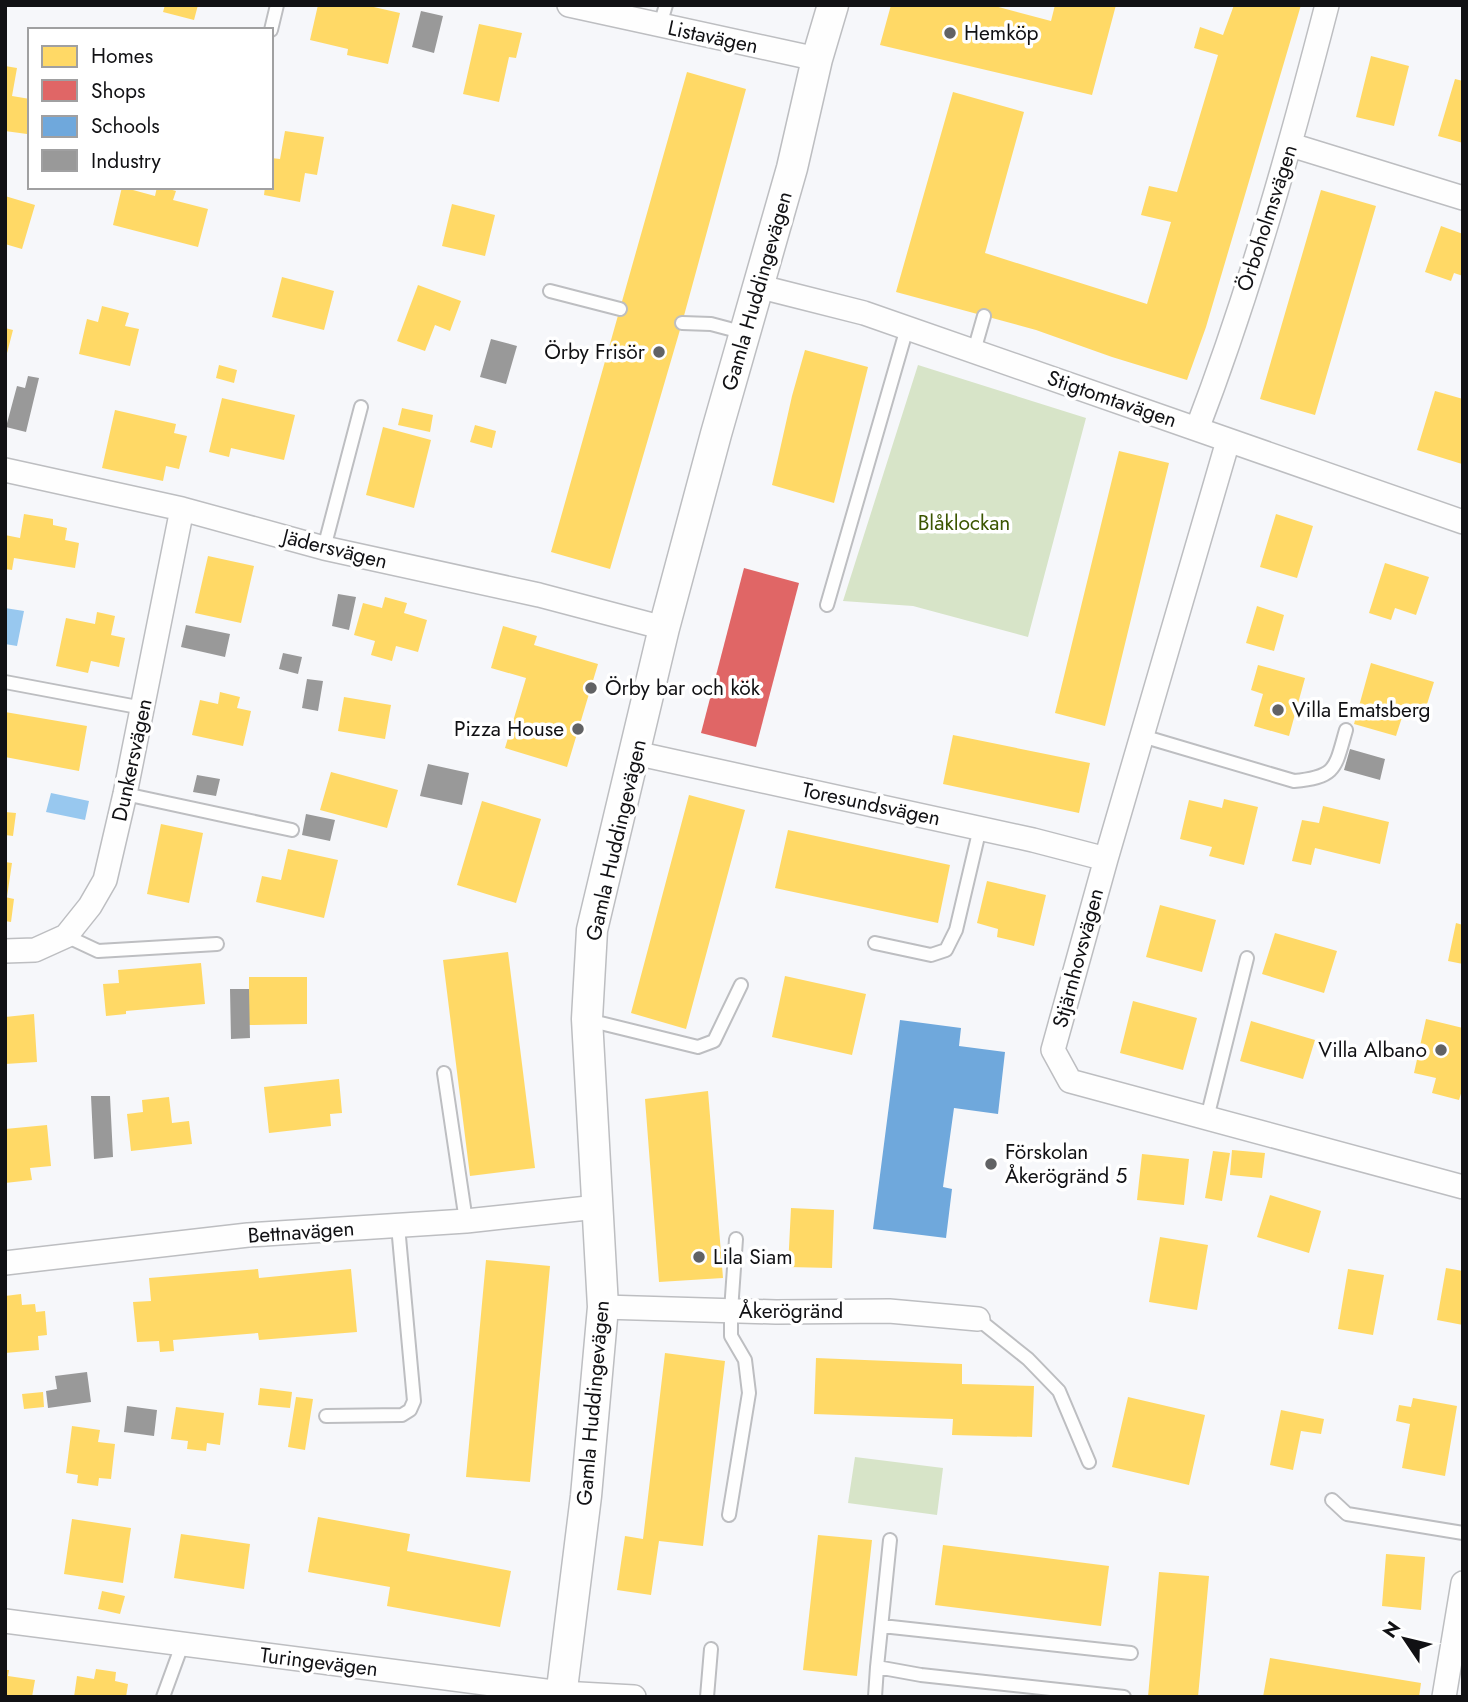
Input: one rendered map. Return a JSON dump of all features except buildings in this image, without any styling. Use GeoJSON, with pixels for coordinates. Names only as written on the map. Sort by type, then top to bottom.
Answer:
{"type":"FeatureCollection","features":[{"type":"Feature","properties":{"kind":"street","name":"Listavägen"},"geometry":{"type":"LineString","coordinates":[[569,5],[663,15],[817,58]]}},
{"type":"Feature","properties":{"kind":"street","name":"Gamla Huddingevägen"},"geometry":{"type":"LineString","coordinates":[[561,1695],[586,1496],[603,1307],[587,1019],[592,930],[664,628],[792,168],[817,58],[833,5]]}},
{"type":"Feature","properties":{"kind":"street","name":"Örboholmsvägen"},"geometry":{"type":"LineString","coordinates":[[1197,429],[1215,383],[1291,145],[1327,5]]}},
{"type":"Feature","properties":{"kind":"street"},"geometry":{"type":"LineString","coordinates":[[1291,145],[1463,198]]}},
{"type":"Feature","properties":{"kind":"street","name":"Stigtomtavägen"},"geometry":{"type":"LineString","coordinates":[[757,286],[864,313],[1463,522]]}},
{"type":"Feature","properties":{"kind":"street","name":"Stjärnhovsvägen"},"geometry":{"type":"LineString","coordinates":[[1228,441],[1053,1050],[1070,1081],[1463,1186]]}},
{"type":"Feature","properties":{"kind":"street","name":"Jädersvägen"},"geometry":{"type":"LineString","coordinates":[[5,470],[182,509],[324,548],[539,595],[664,628]]}},
{"type":"Feature","properties":{"kind":"street","name":"Dunkersvägen"},"geometry":{"type":"LineString","coordinates":[[5,951],[34,950],[66,936],[90,906],[105,880],[143,708],[182,509]]}},
{"type":"Feature","properties":{"kind":"street","name":"Toresundsvägen"},"geometry":{"type":"LineString","coordinates":[[635,752],[980,828],[1106,859]]}},
{"type":"Feature","properties":{"kind":"street","name":"Bettnavägen"},"geometry":{"type":"LineString","coordinates":[[5,1263],[247,1235],[466,1222],[597,1207]]}},
{"type":"Feature","properties":{"kind":"street","name":"Åkerögränd"},"geometry":{"type":"LineString","coordinates":[[603,1307],[731,1311],[889,1311],[978,1319]]}},
{"type":"Feature","properties":{"kind":"street"},"geometry":{"type":"LineString","coordinates":[[1444,1697],[1463,1583]]}},
{"type":"Feature","properties":{"kind":"street","name":"Turingevägen"},"geometry":{"type":"LineString","coordinates":[[5,1620],[561,1695],[634,1697]]}},
{"type":"Feature","properties":{"kind":"lane"},"geometry":{"type":"LineString","coordinates":[[271,28],[277,5]]}},
{"type":"Feature","properties":{"kind":"lane"},"geometry":{"type":"LineString","coordinates":[[550,291],[620,309]]}},
{"type":"Feature","properties":{"kind":"lane"},"geometry":{"type":"LineString","coordinates":[[974,351],[984,316]]}},
{"type":"Feature","properties":{"kind":"lane"},"geometry":{"type":"LineString","coordinates":[[682,323],[711,324],[745,333]]}},
{"type":"Feature","properties":{"kind":"lane"},"geometry":{"type":"LineString","coordinates":[[827,605],[907,328]]}},
{"type":"Feature","properties":{"kind":"lane"},"geometry":{"type":"LineString","coordinates":[[324,548],[360,407]]}},
{"type":"Feature","properties":{"kind":"lane"},"geometry":{"type":"LineString","coordinates":[[5,682],[143,708]]}},
{"type":"Feature","properties":{"kind":"lane"},"geometry":{"type":"LineString","coordinates":[[1142,736],[1294,781],[1318,779],[1335,766],[1346,730]]}},
{"type":"Feature","properties":{"kind":"lane"},"geometry":{"type":"LineString","coordinates":[[125,794],[292,830]]}},
{"type":"Feature","properties":{"kind":"lane"},"geometry":{"type":"LineString","coordinates":[[875,943],[931,955],[947,950],[956,930],[980,828]]}},
{"type":"Feature","properties":{"kind":"lane"},"geometry":{"type":"LineString","coordinates":[[66,936],[98,951],[217,944]]}},
{"type":"Feature","properties":{"kind":"lane"},"geometry":{"type":"LineString","coordinates":[[1208,1118],[1247,958]]}},
{"type":"Feature","properties":{"kind":"lane"},"geometry":{"type":"LineString","coordinates":[[587,1019],[698,1047],[714,1041],[741,985]]}},
{"type":"Feature","properties":{"kind":"lane"},"geometry":{"type":"LineString","coordinates":[[444,1073],[466,1222]]}},
{"type":"Feature","properties":{"kind":"lane"},"geometry":{"type":"LineString","coordinates":[[326,1416],[402,1415],[410,1410],[414,1401],[398,1226]]}},
{"type":"Feature","properties":{"kind":"lane"},"geometry":{"type":"LineString","coordinates":[[729,1515],[749,1393],[745,1360],[732,1336],[736,1239]]}},
{"type":"Feature","properties":{"kind":"lane"},"geometry":{"type":"LineString","coordinates":[[978,1319],[1028,1359],[1059,1391],[1089,1462]]}},
{"type":"Feature","properties":{"kind":"lane"},"geometry":{"type":"LineString","coordinates":[[1332,1500],[1347,1514],[1463,1533]]}},
{"type":"Feature","properties":{"kind":"lane"},"geometry":{"type":"LineString","coordinates":[[875,1697],[890,1540]]}},
{"type":"Feature","properties":{"kind":"lane"},"geometry":{"type":"LineString","coordinates":[[882,1626],[1131,1653]]}},
{"type":"Feature","properties":{"kind":"lane"},"geometry":{"type":"LineString","coordinates":[[163,1697],[182,1645]]}},
{"type":"Feature","properties":{"kind":"lane"},"geometry":{"type":"LineString","coordinates":[[707,1697],[711,1649]]}},
{"type":"Feature","properties":{"kind":"lane"},"geometry":{"type":"LineString","coordinates":[[877,1667],[921,1675],[1124,1697]]}},
{"type":"Feature","properties":{"kind":"green space","name":"Blåklockan"},"geometry":{"type":"Polygon","coordinates":[[[918,365],[1086,418],[1028,637],[913,606],[843,601],[918,365]]]}},
{"type":"Feature","properties":{"kind":"green space"},"geometry":{"type":"Polygon","coordinates":[[[855,1457],[943,1468],[937,1515],[848,1503],[855,1457]]]}},
{"type":"Feature","properties":{"kind":"water"},"geometry":{"type":"Polygon","coordinates":[[[5,608],[24,611],[17,646],[5,644],[5,608]]]}},
{"type":"Feature","properties":{"kind":"water"},"geometry":{"type":"Polygon","coordinates":[[[51,793],[89,801],[85,820],[46,812],[51,793]]]}},
{"type":"Feature","properties":{"kind":"place","name":"Hemköp"},"geometry":{"type":"Point","coordinates":[950,33]}},
{"type":"Feature","properties":{"kind":"place","name":"Örby Frisör"},"geometry":{"type":"Point","coordinates":[659,352]}},
{"type":"Feature","properties":{"kind":"place","name":"Örby bar och kök"},"geometry":{"type":"Point","coordinates":[591,688]}},
{"type":"Feature","properties":{"kind":"place","name":"Villa Ematsberg"},"geometry":{"type":"Point","coordinates":[1278,710]}},
{"type":"Feature","properties":{"kind":"place","name":"Pizza House"},"geometry":{"type":"Point","coordinates":[578,729]}},
{"type":"Feature","properties":{"kind":"place","name":"Villa Albano"},"geometry":{"type":"Point","coordinates":[1441,1050]}},
{"type":"Feature","properties":{"kind":"place","name":"Förskolan Åkerögränd 5"},"geometry":{"type":"Point","coordinates":[991,1164]}},
{"type":"Feature","properties":{"kind":"place","name":"Lila Siam"},"geometry":{"type":"Point","coordinates":[699,1257]}}]}
